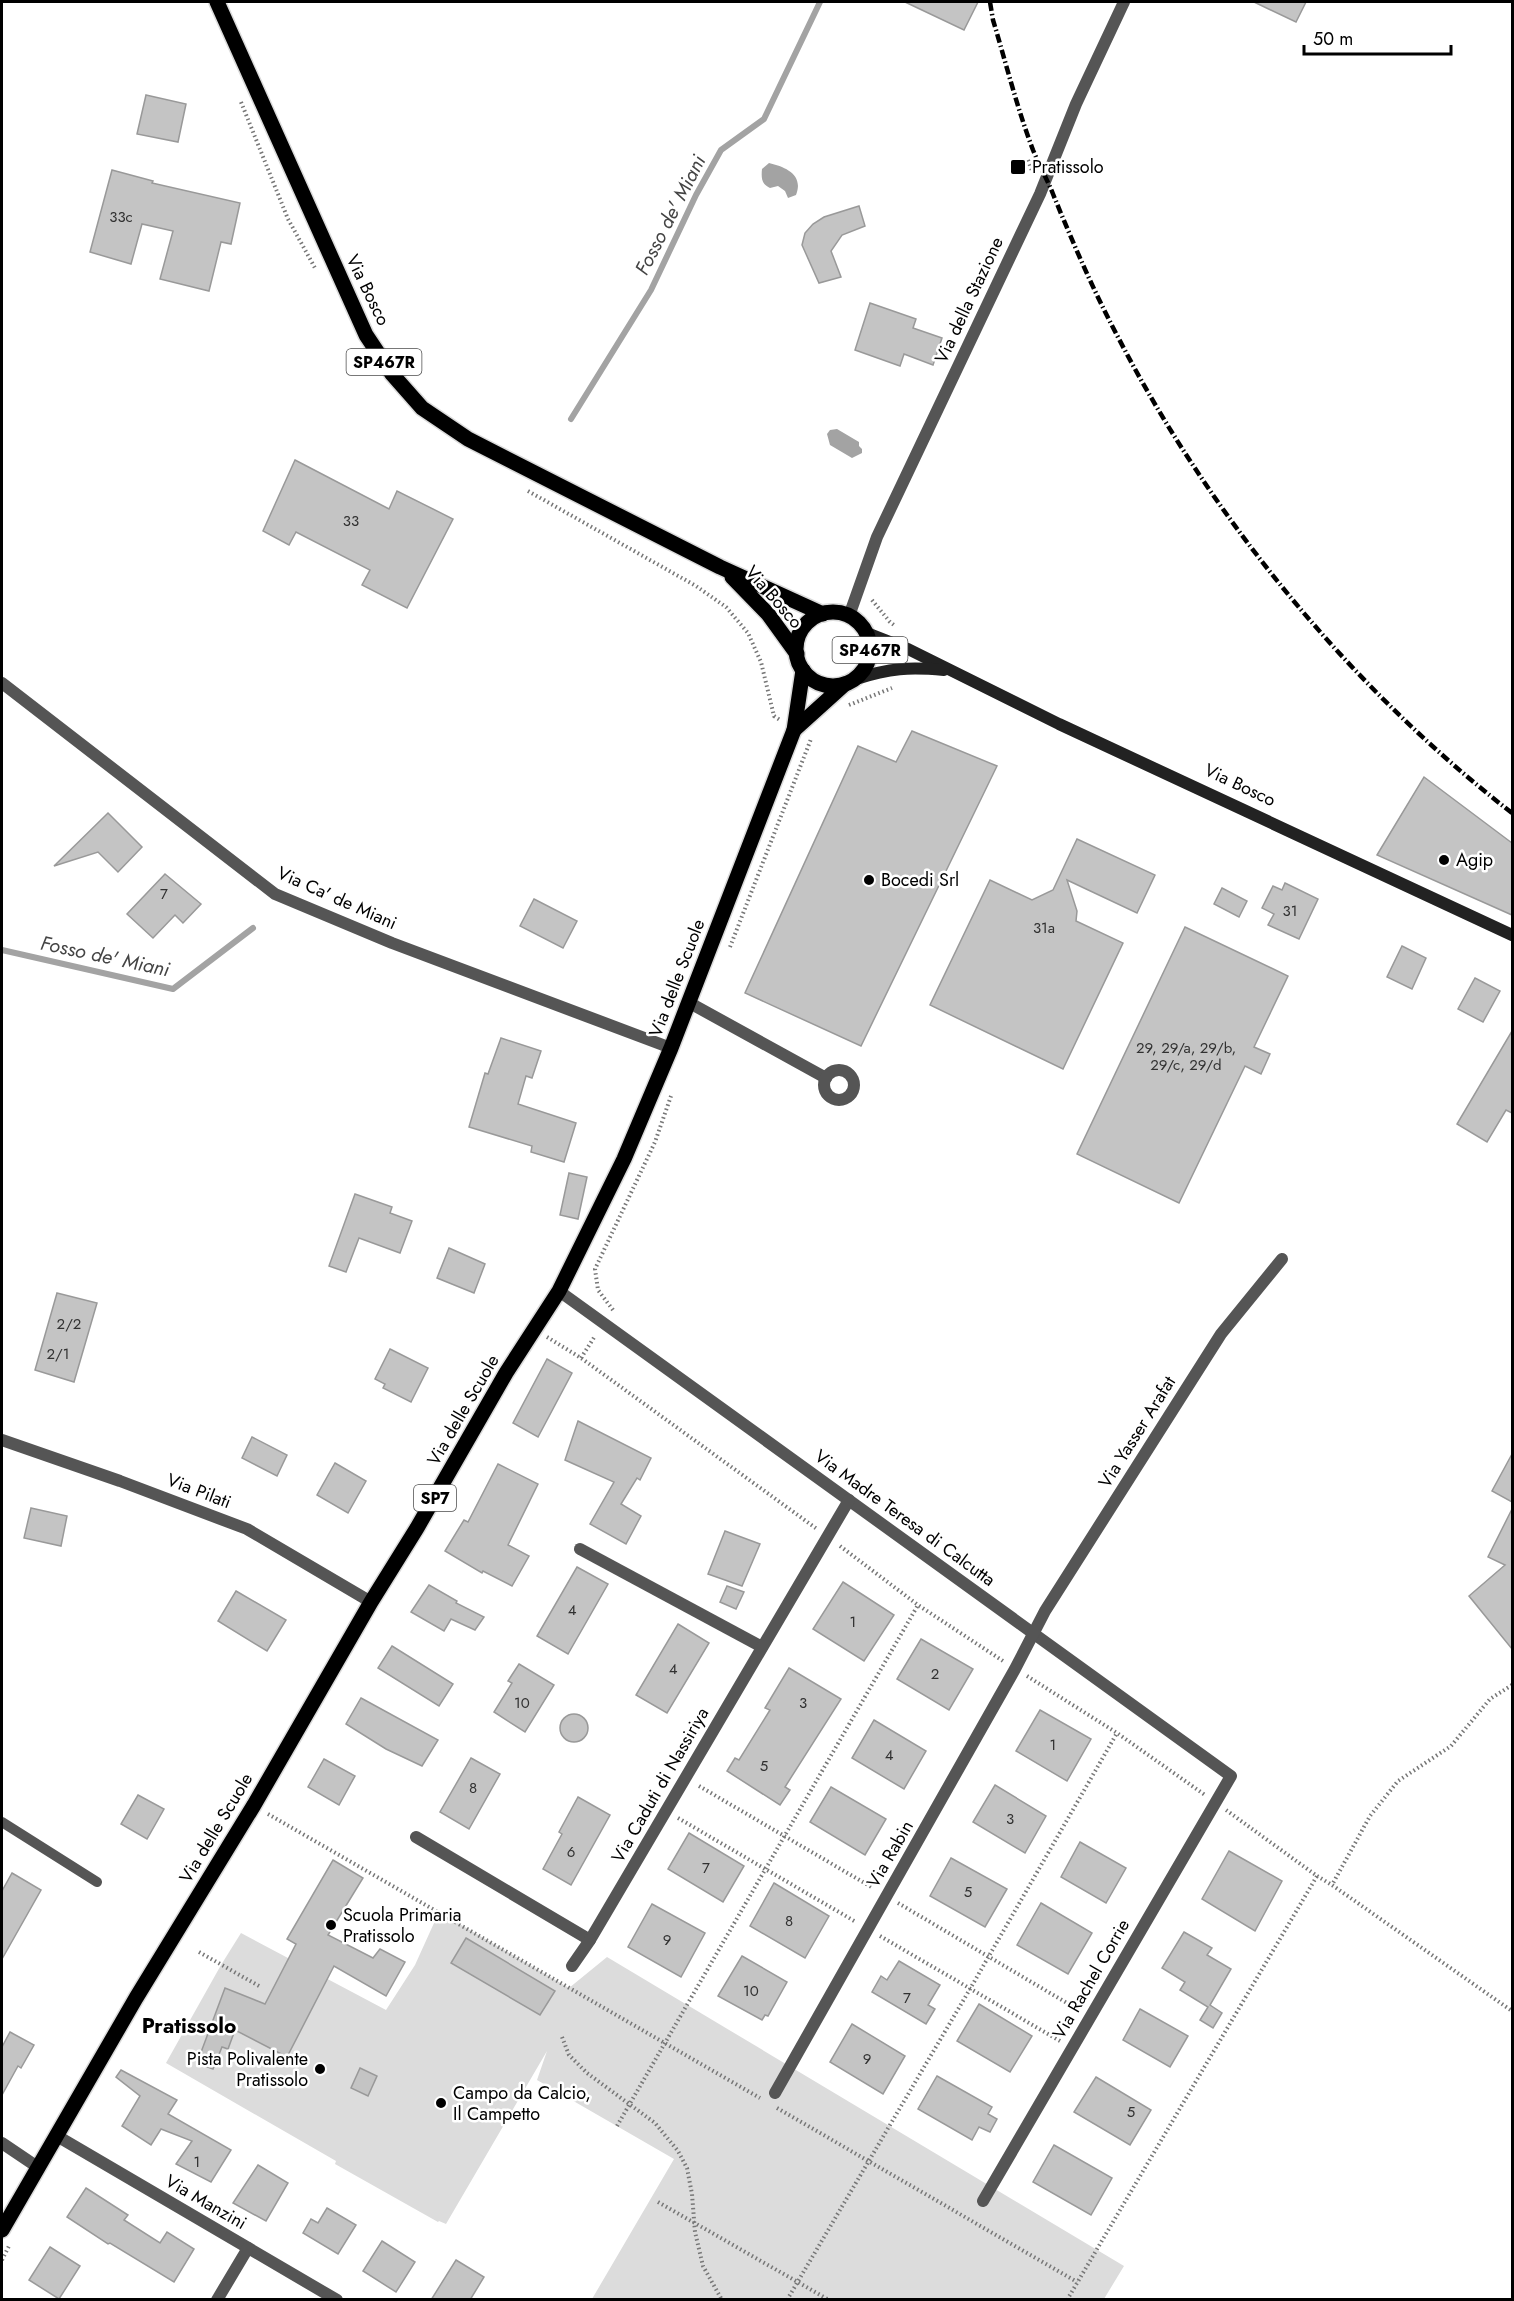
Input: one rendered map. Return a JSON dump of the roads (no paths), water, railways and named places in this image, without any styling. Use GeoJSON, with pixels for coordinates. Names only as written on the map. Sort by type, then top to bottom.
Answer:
{"type":"FeatureCollection","features":[{"type":"Feature","properties":{"kind":"main road","name":"Via Bosco"},"geometry":{"type":"LineString","coordinates":[[217,2],[366,335],[392,374],[422,408],[468,439],[720,567],[824,614]]}},
{"type":"Feature","properties":{"kind":"main road","name":"Via Bosco"},"geometry":{"type":"LineString","coordinates":[[720,567],[745,588],[768,614],[797,654],[803,670],[810,679],[820,684],[833,686],[884,670],[909,668],[951,670]]}},
{"type":"Feature","properties":{"kind":"main road","name":"Via Bosco"},"geometry":{"type":"LineString","coordinates":[[797,654],[798,637],[812,619],[824,614],[836,613],[849,616],[867,633],[908,649],[1059,724],[1512,934]]}},
{"type":"Feature","properties":{"kind":"main road","name":"SP467R"},"geometry":{"type":"LineString","coordinates":[[851,682],[865,669],[870,658],[867,633]]}},
{"type":"Feature","properties":{"kind":"main road","name":"Via delle Scuole"},"geometry":{"type":"LineString","coordinates":[[2,2230],[165,1950],[254,1805],[371,1602],[417,1528],[506,1373],[558,1291],[624,1159],[671,1048],[794,730],[803,670]]}},
{"type":"Feature","properties":{"kind":"main road","name":"Via delle Scuole"},"geometry":{"type":"LineString","coordinates":[[794,730],[851,682]]}},
{"type":"Feature","properties":{"kind":"street","name":"Via della Stazione"},"geometry":{"type":"LineString","coordinates":[[849,616],[877,537],[1040,194],[1076,104],[1124,2]]}},
{"type":"Feature","properties":{"kind":"street","name":"Via Ca' de Miani"},"geometry":{"type":"LineString","coordinates":[[2,683],[275,894],[392,943],[671,1048]]}},
{"type":"Feature","properties":{"kind":"street"},"geometry":{"type":"LineString","coordinates":[[688,1002],[826,1078]]}},
{"type":"Feature","properties":{"kind":"street","name":"Via Yasser Arafat"},"geometry":{"type":"LineString","coordinates":[[1033,1632],[1221,1334],[1282,1259]]}},
{"type":"Feature","properties":{"kind":"street","name":"Via Madre Teresa di Calcutta"},"geometry":{"type":"LineString","coordinates":[[558,1291],[1231,1776]]}},
{"type":"Feature","properties":{"kind":"street","name":"Via Pilati"},"geometry":{"type":"LineString","coordinates":[[2,1440],[120,1480],[247,1529],[371,1602]]}},
{"type":"Feature","properties":{"kind":"street","name":"Via Caduti di Nassiriya"},"geometry":{"type":"LineString","coordinates":[[572,1966],[590,1940],[849,1500]]}},
{"type":"Feature","properties":{"kind":"street"},"geometry":{"type":"LineString","coordinates":[[580,1549],[762,1647]]}},
{"type":"Feature","properties":{"kind":"street","name":"Via Rabin"},"geometry":{"type":"LineString","coordinates":[[775,2093],[1015,1669],[1033,1632]]}},
{"type":"Feature","properties":{"kind":"street","name":"Via Rachel Corrie"},"geometry":{"type":"LineString","coordinates":[[983,2201],[1231,1776]]}},
{"type":"Feature","properties":{"kind":"street"},"geometry":{"type":"LineString","coordinates":[[416,1837],[590,1940]]}},
{"type":"Feature","properties":{"kind":"street","name":"Via Manzini"},"geometry":{"type":"LineString","coordinates":[[57,2136],[337,2300]]}},
{"type":"Feature","properties":{"kind":"street"},"geometry":{"type":"LineString","coordinates":[[2,2143],[39,2168]]}},
{"type":"Feature","properties":{"kind":"street"},"geometry":{"type":"LineString","coordinates":[[216,2300],[249,2247]]}},
{"type":"Feature","properties":{"kind":"lane"},"geometry":{"type":"LineString","coordinates":[[2,1822],[97,1881]]}},
{"type":"Feature","properties":{"kind":"waterway","name":"Fosso de' Miani"},"geometry":{"type":"LineString","coordinates":[[571,419],[651,290],[696,195],[721,150],[764,119],[820,2]]}},
{"type":"Feature","properties":{"kind":"waterway","name":"Fosso de' Miani"},"geometry":{"type":"LineString","coordinates":[[2,950],[173,989],[253,928]]}},
{"type":"Feature","properties":{"kind":"railway"},"geometry":{"type":"LineString","coordinates":[[990,2],[993,20],[1035,156],[1119,339],[1156,406],[1197,472],[1290,597],[1342,656],[1396,712],[1512,813]]}},
{"type":"Feature","properties":{"kind":"place","name":"Pratissolo"},"geometry":{"type":"Point","coordinates":[1018,167]}},
{"type":"Feature","properties":{"kind":"place","name":"Agip"},"geometry":{"type":"Point","coordinates":[1444,860]}},
{"type":"Feature","properties":{"kind":"place","name":"Bocedi Srl"},"geometry":{"type":"Point","coordinates":[869,880]}},
{"type":"Feature","properties":{"kind":"place","name":"Scuola Primaria Pratissolo"},"geometry":{"type":"Point","coordinates":[331,1925]}},
{"type":"Feature","properties":{"kind":"place","name":"Pista Polivalente Pratissolo"},"geometry":{"type":"Point","coordinates":[320,2069]}},
{"type":"Feature","properties":{"kind":"place","name":"Campo da Calcio, Il Campetto"},"geometry":{"type":"Point","coordinates":[441,2103]}},
{"type":"Feature","properties":{"kind":"district","name":"Pratissolo"},"geometry":{"type":"Point","coordinates":[189,2026]}}]}
